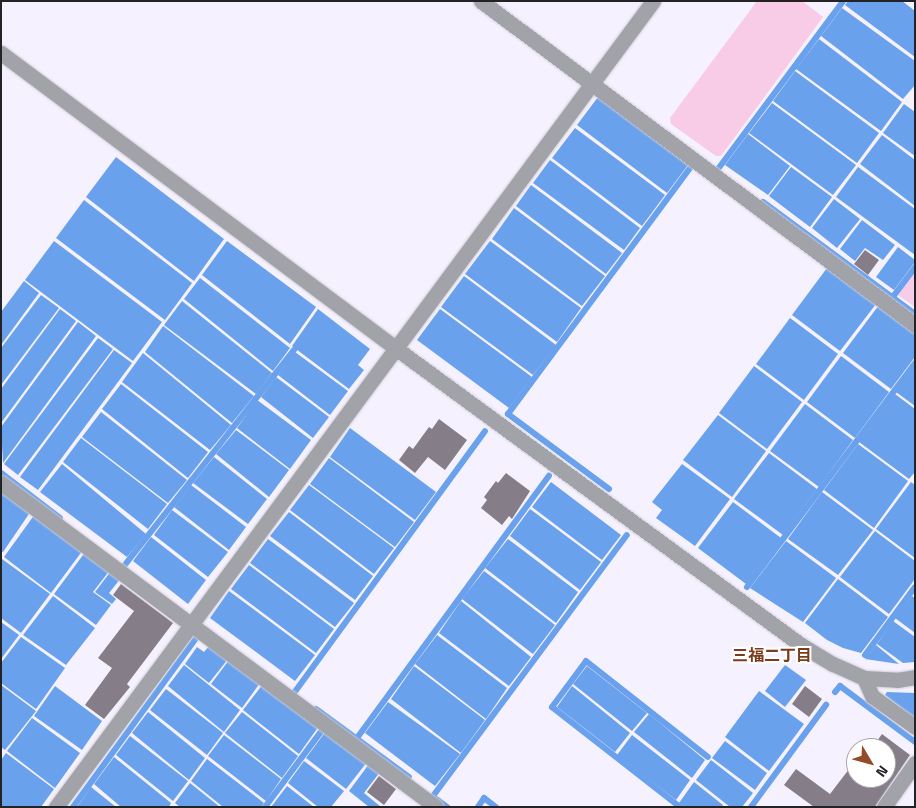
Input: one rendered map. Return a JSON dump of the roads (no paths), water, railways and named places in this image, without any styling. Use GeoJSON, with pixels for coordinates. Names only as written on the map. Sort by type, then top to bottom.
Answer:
{"type":"FeatureCollection","features":[{"type":"Feature","properties":{"kind":"street"},"geometry":{"type":"LineString","coordinates":[[481,1],[915,325]]}},
{"type":"Feature","properties":{"kind":"street"},"geometry":{"type":"LineString","coordinates":[[56,807],[394,347],[653,1]]}},
{"type":"Feature","properties":{"kind":"street"},"geometry":{"type":"LineString","coordinates":[[1,52],[394,347],[801,645],[833,664],[864,678],[897,680],[915,677]]}},
{"type":"Feature","properties":{"kind":"street"},"geometry":{"type":"LineString","coordinates":[[1,483],[436,807]]}},
{"type":"Feature","properties":{"kind":"street"},"geometry":{"type":"LineString","coordinates":[[864,678],[872,696],[915,728]]}},
{"type":"Feature","properties":{"kind":"street"},"geometry":{"type":"LineString","coordinates":[[884,807],[915,763]]}},
{"type":"Feature","properties":{"kind":"water"},"geometry":{"type":"Polygon","coordinates":[[[848,1],[902,1],[915,11],[915,57],[845,5],[848,1]]]}},
{"type":"Feature","properties":{"kind":"water"},"geometry":{"type":"Polygon","coordinates":[[[842,8],[915,61],[915,85],[903,99],[821,36],[842,8]]]}},
{"type":"Feature","properties":{"kind":"water"},"geometry":{"type":"Polygon","coordinates":[[[819,39],[902,102],[881,131],[796,69],[819,39]]]}},
{"type":"Feature","properties":{"kind":"water"},"geometry":{"type":"Polygon","coordinates":[[[795,71],[879,133],[857,163],[773,101],[795,71]]]}},
{"type":"Feature","properties":{"kind":"water"},"geometry":{"type":"Polygon","coordinates":[[[598,97],[688,165],[667,193],[577,125],[598,97]]]}},
{"type":"Feature","properties":{"kind":"water"},"geometry":{"type":"Polygon","coordinates":[[[772,103],[856,165],[833,195],[749,133],[772,103]]]}},
{"type":"Feature","properties":{"kind":"water"},"geometry":{"type":"Polygon","coordinates":[[[904,104],[915,112],[915,156],[883,133],[904,104]]]}},
{"type":"Feature","properties":{"kind":"water"},"geometry":{"type":"Polygon","coordinates":[[[575,128],[665,195],[642,226],[552,158],[575,128]]]}},
{"type":"Feature","properties":{"kind":"water"},"geometry":{"type":"Polygon","coordinates":[[[748,134],[790,166],[768,195],[725,165],[748,134]]]}},
{"type":"Feature","properties":{"kind":"water"},"geometry":{"type":"Polygon","coordinates":[[[882,135],[915,160],[915,206],[860,164],[882,135]]]}},
{"type":"Feature","properties":{"kind":"water"},"geometry":{"type":"Polygon","coordinates":[[[116,157],[224,239],[194,281],[86,197],[116,157]]]}},
{"type":"Feature","properties":{"kind":"water"},"geometry":{"type":"Polygon","coordinates":[[[550,160],[640,228],[624,250],[533,183],[550,160]]]}},
{"type":"Feature","properties":{"kind":"water"},"geometry":{"type":"Polygon","coordinates":[[[791,167],[832,197],[810,227],[769,196],[791,167]]]}},
{"type":"Feature","properties":{"kind":"water"},"geometry":{"type":"Polygon","coordinates":[[[858,167],[915,209],[915,255],[836,197],[858,167]]]}},
{"type":"Feature","properties":{"kind":"water"},"geometry":{"type":"Polygon","coordinates":[[[531,185],[622,253],[606,274],[516,206],[531,185]]]}},
{"type":"Feature","properties":{"kind":"water"},"geometry":{"type":"Polygon","coordinates":[[[834,199],[860,219],[837,248],[812,228],[834,199]]]}},
{"type":"Feature","properties":{"kind":"water"},"geometry":{"type":"Polygon","coordinates":[[[84,200],[192,283],[165,320],[56,238],[84,200]]]}},
{"type":"Feature","properties":{"kind":"water"},"geometry":{"type":"Polygon","coordinates":[[[514,208],[605,276],[582,306],[492,239],[514,208]]]}},
{"type":"Feature","properties":{"kind":"water"},"geometry":{"type":"Polygon","coordinates":[[[862,220],[895,245],[883,260],[865,248],[855,261],[840,249],[862,220]]]}},
{"type":"Feature","properties":{"kind":"water"},"geometry":{"type":"Polygon","coordinates":[[[54,241],[162,322],[133,361],[25,280],[54,241]]]}},
{"type":"Feature","properties":{"kind":"water"},"geometry":{"type":"Polygon","coordinates":[[[227,241],[316,307],[290,344],[202,275],[227,241]]]}},
{"type":"Feature","properties":{"kind":"water"},"geometry":{"type":"Polygon","coordinates":[[[490,241],[581,308],[557,342],[465,274],[490,241]]]}},
{"type":"Feature","properties":{"kind":"water"},"geometry":{"type":"Polygon","coordinates":[[[898,247],[915,262],[894,290],[876,277],[898,247]]]}},
{"type":"Feature","properties":{"kind":"water"},"geometry":{"type":"Polygon","coordinates":[[[827,268],[876,304],[840,351],[792,315],[827,268]]]}},
{"type":"Feature","properties":{"kind":"water"},"geometry":{"type":"Polygon","coordinates":[[[464,276],[556,345],[533,375],[441,307],[464,276]]]}},
{"type":"Feature","properties":{"kind":"water"},"geometry":{"type":"Polygon","coordinates":[[[200,278],[290,348],[273,371],[184,299],[200,278]]]}},
{"type":"Feature","properties":{"kind":"water"},"geometry":{"type":"Polygon","coordinates":[[[24,281],[39,293],[1,345],[1,312],[24,281]]]}},
{"type":"Feature","properties":{"kind":"water"},"geometry":{"type":"Polygon","coordinates":[[[41,295],[59,308],[1,385],[1,348],[41,295]]]}},
{"type":"Feature","properties":{"kind":"water"},"geometry":{"type":"Polygon","coordinates":[[[182,301],[272,373],[256,394],[164,325],[182,301]]]}},
{"type":"Feature","properties":{"kind":"water"},"geometry":{"type":"Polygon","coordinates":[[[879,305],[915,332],[915,357],[891,389],[843,353],[879,305]]]}},
{"type":"Feature","properties":{"kind":"water"},"geometry":{"type":"Polygon","coordinates":[[[60,309],[76,321],[1,423],[1,389],[60,309]]]}},
{"type":"Feature","properties":{"kind":"water"},"geometry":{"type":"Polygon","coordinates":[[[318,309],[370,349],[358,365],[364,370],[349,389],[292,346],[318,309]]]}},
{"type":"Feature","properties":{"kind":"water"},"geometry":{"type":"Polygon","coordinates":[[[440,309],[532,377],[509,408],[417,340],[440,309]]]}},
{"type":"Feature","properties":{"kind":"water"},"geometry":{"type":"Polygon","coordinates":[[[790,318],[838,354],[804,400],[756,364],[790,318]]]}},
{"type":"Feature","properties":{"kind":"water"},"geometry":{"type":"Polygon","coordinates":[[[78,322],[96,336],[3,463],[1,427],[78,322]]]}},
{"type":"Feature","properties":{"kind":"water"},"geometry":{"type":"Polygon","coordinates":[[[163,326],[254,396],[232,423],[145,352],[163,326]]]}},
{"type":"Feature","properties":{"kind":"water"},"geometry":{"type":"Polygon","coordinates":[[[98,338],[113,349],[18,475],[4,464],[98,338]]]}},
{"type":"Feature","properties":{"kind":"water"},"geometry":{"type":"Polygon","coordinates":[[[114,350],[132,363],[38,490],[20,477],[114,350]]]}},
{"type":"Feature","properties":{"kind":"water"},"geometry":{"type":"Polygon","coordinates":[[[295,352],[348,391],[330,415],[278,375],[295,352]]]}},
{"type":"Feature","properties":{"kind":"water"},"geometry":{"type":"Polygon","coordinates":[[[143,353],[231,425],[210,450],[122,382],[143,353]]]}},
{"type":"Feature","properties":{"kind":"water"},"geometry":{"type":"Polygon","coordinates":[[[841,356],[889,392],[855,438],[807,402],[841,356]]]}},
{"type":"Feature","properties":{"kind":"water"},"geometry":{"type":"Polygon","coordinates":[[[754,366],[802,402],[767,449],[719,413],[754,366]]]}},
{"type":"Feature","properties":{"kind":"water"},"geometry":{"type":"Polygon","coordinates":[[[915,368],[915,406],[896,392],[915,368]]]}},
{"type":"Feature","properties":{"kind":"water"},"geometry":{"type":"Polygon","coordinates":[[[276,377],[329,417],[313,438],[261,397],[276,377]]]}},
{"type":"Feature","properties":{"kind":"water"},"geometry":{"type":"Polygon","coordinates":[[[121,384],[208,452],[188,478],[102,409],[121,384]]]}},
{"type":"Feature","properties":{"kind":"water"},"geometry":{"type":"Polygon","coordinates":[[[895,394],[915,409],[915,472],[909,479],[859,442],[895,394]]]}},
{"type":"Feature","properties":{"kind":"water"},"geometry":{"type":"Polygon","coordinates":[[[257,400],[311,440],[290,469],[237,428],[257,400]]]}},
{"type":"Feature","properties":{"kind":"water"},"geometry":{"type":"Polygon","coordinates":[[[805,404],[853,440],[819,487],[770,451],[805,404]]]}},
{"type":"Feature","properties":{"kind":"water"},"geometry":{"type":"Polygon","coordinates":[[[101,412],[187,480],[168,503],[82,437],[101,412]]]}},
{"type":"Feature","properties":{"kind":"water"},"geometry":{"type":"Polygon","coordinates":[[[718,415],[766,451],[732,497],[683,460],[718,415]]]}},
{"type":"Feature","properties":{"kind":"water"},"geometry":{"type":"Polygon","coordinates":[[[350,428],[436,492],[415,520],[330,457],[350,428]]]}},
{"type":"Feature","properties":{"kind":"water"},"geometry":{"type":"Polygon","coordinates":[[[236,430],[289,470],[269,497],[216,454],[236,430]]]}},
{"type":"Feature","properties":{"kind":"water"},"geometry":{"type":"Polygon","coordinates":[[[81,438],[167,504],[148,529],[63,462],[81,438]]]}},
{"type":"Feature","properties":{"kind":"water"},"geometry":{"type":"Polygon","coordinates":[[[858,444],[908,481],[874,528],[824,490],[858,444]]]}},
{"type":"Feature","properties":{"kind":"water"},"geometry":{"type":"Polygon","coordinates":[[[769,453],[817,489],[783,535],[734,499],[769,453]]]}},
{"type":"Feature","properties":{"kind":"water"},"geometry":{"type":"Polygon","coordinates":[[[214,457],[267,499],[248,524],[193,483],[214,457]]]}},
{"type":"Feature","properties":{"kind":"water"},"geometry":{"type":"Polygon","coordinates":[[[329,458],[414,522],[395,547],[310,484],[329,458]]]}},
{"type":"Feature","properties":{"kind":"water"},"geometry":{"type":"Polygon","coordinates":[[[62,464],[146,534],[127,557],[40,492],[62,464]]]}},
{"type":"Feature","properties":{"kind":"water"},"geometry":{"type":"Polygon","coordinates":[[[682,464],[730,499],[695,546],[656,518],[662,510],[652,502],[682,464]]]}},
{"type":"Feature","properties":{"kind":"water"},"geometry":{"type":"Polygon","coordinates":[[[551,482],[621,535],[602,560],[532,507],[551,482]]]}},
{"type":"Feature","properties":{"kind":"water"},"geometry":{"type":"Polygon","coordinates":[[[911,482],[915,485],[915,558],[876,529],[911,482]]]}},
{"type":"Feature","properties":{"kind":"water"},"geometry":{"type":"Polygon","coordinates":[[[191,485],[246,527],[229,550],[174,507],[191,485]]]}},
{"type":"Feature","properties":{"kind":"water"},"geometry":{"type":"Polygon","coordinates":[[[309,485],[394,548],[374,574],[290,510],[309,485]]]}},
{"type":"Feature","properties":{"kind":"water"},"geometry":{"type":"Polygon","coordinates":[[[1,489],[31,511],[3,552],[1,551],[1,489]]]}},
{"type":"Feature","properties":{"kind":"water"},"geometry":{"type":"Polygon","coordinates":[[[822,492],[873,530],[838,575],[788,539],[822,492]]]}},
{"type":"Feature","properties":{"kind":"water"},"geometry":{"type":"Polygon","coordinates":[[[733,502],[781,538],[746,584],[698,548],[733,502]]]}},
{"type":"Feature","properties":{"kind":"water"},"geometry":{"type":"Polygon","coordinates":[[[530,509],[601,562],[580,590],[510,536],[530,509]]]}},
{"type":"Feature","properties":{"kind":"water"},"geometry":{"type":"Polygon","coordinates":[[[172,510],[228,552],[208,577],[154,535],[172,510]]]}},
{"type":"Feature","properties":{"kind":"water"},"geometry":{"type":"Polygon","coordinates":[[[289,512],[373,576],[355,600],[270,536],[289,512]]]}},
{"type":"Feature","properties":{"kind":"water"},"geometry":{"type":"Polygon","coordinates":[[[35,514],[83,550],[51,593],[4,557],[35,514]]]}},
{"type":"Feature","properties":{"kind":"water"},"geometry":{"type":"Polygon","coordinates":[[[875,531],[915,561],[915,579],[889,614],[840,577],[875,531]]]}},
{"type":"Feature","properties":{"kind":"water"},"geometry":{"type":"Polygon","coordinates":[[[151,537],[206,580],[188,604],[133,561],[151,537]]]}},
{"type":"Feature","properties":{"kind":"water"},"geometry":{"type":"Polygon","coordinates":[[[268,539],[354,603],[335,627],[250,563],[268,539]]]}},
{"type":"Feature","properties":{"kind":"water"},"geometry":{"type":"Polygon","coordinates":[[[508,539],[578,592],[556,623],[485,568],[508,539]]]}},
{"type":"Feature","properties":{"kind":"water"},"geometry":{"type":"Polygon","coordinates":[[[786,541],[836,578],[803,622],[750,588],[786,541]]]}},
{"type":"Feature","properties":{"kind":"water"},"geometry":{"type":"Polygon","coordinates":[[[86,551],[110,570],[93,592],[111,605],[96,625],[54,594],[86,551]]]}},
{"type":"Feature","properties":{"kind":"water"},"geometry":{"type":"Polygon","coordinates":[[[2,559],[50,594],[21,633],[1,618],[2,559]]]}},
{"type":"Feature","properties":{"kind":"water"},"geometry":{"type":"Polygon","coordinates":[[[249,565],[334,629],[316,653],[231,589],[249,565]]]}},
{"type":"Feature","properties":{"kind":"water"},"geometry":{"type":"Polygon","coordinates":[[[111,571],[121,578],[109,593],[116,599],[112,604],[95,592],[111,571]]]}},
{"type":"Feature","properties":{"kind":"water"},"geometry":{"type":"Polygon","coordinates":[[[484,571],[555,625],[533,654],[462,599],[484,571]]]}},
{"type":"Feature","properties":{"kind":"water"},"geometry":{"type":"Polygon","coordinates":[[[838,579],[888,617],[861,653],[843,648],[827,640],[805,623],[838,579]]]}},
{"type":"Feature","properties":{"kind":"water"},"geometry":{"type":"Polygon","coordinates":[[[229,591],[315,655],[295,681],[210,618],[229,591]]]}},
{"type":"Feature","properties":{"kind":"water"},"geometry":{"type":"Polygon","coordinates":[[[53,596],[95,628],[66,665],[23,635],[53,596]]]}},
{"type":"Feature","properties":{"kind":"water"},"geometry":{"type":"Polygon","coordinates":[[[912,596],[915,598],[915,633],[895,618],[912,596]]]}},
{"type":"Feature","properties":{"kind":"water"},"geometry":{"type":"Polygon","coordinates":[[[461,601],[531,657],[509,686],[439,633],[461,601]]]}},
{"type":"Feature","properties":{"kind":"water"},"geometry":{"type":"Polygon","coordinates":[[[893,621],[915,637],[915,662],[903,663],[877,644],[893,621]]]}},
{"type":"Feature","properties":{"kind":"water"},"geometry":{"type":"Polygon","coordinates":[[[1,622],[19,635],[1,659],[1,622]]]}},
{"type":"Feature","properties":{"kind":"water"},"geometry":{"type":"Polygon","coordinates":[[[437,635],[507,688],[486,719],[415,664],[437,635]]]}},
{"type":"Feature","properties":{"kind":"water"},"geometry":{"type":"Polygon","coordinates":[[[21,637],[65,668],[36,709],[1,683],[1,663],[21,637]]]}},
{"type":"Feature","properties":{"kind":"water"},"geometry":{"type":"Polygon","coordinates":[[[210,645],[228,659],[209,683],[185,664],[197,647],[204,652],[210,645]]]}},
{"type":"Feature","properties":{"kind":"water"},"geometry":{"type":"Polygon","coordinates":[[[876,645],[899,664],[865,659],[876,645]]]}},
{"type":"Feature","properties":{"kind":"water"},"geometry":{"type":"Polygon","coordinates":[[[229,660],[260,683],[242,708],[211,684],[229,660]]]}},
{"type":"Feature","properties":{"kind":"water"},"geometry":{"type":"Polygon","coordinates":[[[184,665],[240,710],[224,732],[168,686],[184,665]]]}},
{"type":"Feature","properties":{"kind":"water"},"geometry":{"type":"Polygon","coordinates":[[[785,665],[806,680],[785,707],[765,691],[785,665]]]}},
{"type":"Feature","properties":{"kind":"water"},"geometry":{"type":"Polygon","coordinates":[[[414,666],[485,720],[461,753],[391,699],[414,666]]]}},
{"type":"Feature","properties":{"kind":"water"},"geometry":{"type":"Polygon","coordinates":[[[587,666],[647,713],[632,731],[573,684],[587,666]]]}},
{"type":"Feature","properties":{"kind":"water"},"geometry":{"type":"Polygon","coordinates":[[[263,684],[319,726],[299,754],[243,710],[263,684]]]}},
{"type":"Feature","properties":{"kind":"water"},"geometry":{"type":"Polygon","coordinates":[[[1,685],[36,711],[5,750],[1,747],[1,685]]]}},
{"type":"Feature","properties":{"kind":"water"},"geometry":{"type":"Polygon","coordinates":[[[55,686],[102,721],[82,750],[34,716],[55,686]]]}},
{"type":"Feature","properties":{"kind":"water"},"geometry":{"type":"Polygon","coordinates":[[[572,686],[630,733],[615,752],[557,707],[572,686]]]}},
{"type":"Feature","properties":{"kind":"water"},"geometry":{"type":"Polygon","coordinates":[[[166,689],[223,733],[207,755],[150,710],[166,689]]]}},
{"type":"Feature","properties":{"kind":"water"},"geometry":{"type":"Polygon","coordinates":[[[759,691],[804,724],[769,771],[725,737],[759,691]]]}},
{"type":"Feature","properties":{"kind":"water"},"geometry":{"type":"Polygon","coordinates":[[[887,692],[915,693],[915,718],[885,695],[887,692]]]}},
{"type":"Feature","properties":{"kind":"water"},"geometry":{"type":"Polygon","coordinates":[[[388,702],[460,754],[435,786],[365,733],[388,702]]]}},
{"type":"Feature","properties":{"kind":"water"},"geometry":{"type":"Polygon","coordinates":[[[148,712],[205,758],[189,780],[132,733],[148,712]]]}},
{"type":"Feature","properties":{"kind":"water"},"geometry":{"type":"Polygon","coordinates":[[[242,712],[298,756],[282,778],[225,733],[242,712]]]}},
{"type":"Feature","properties":{"kind":"water"},"geometry":{"type":"Polygon","coordinates":[[[649,714],[705,760],[692,778],[634,732],[649,714]]]}},
{"type":"Feature","properties":{"kind":"water"},"geometry":{"type":"Polygon","coordinates":[[[32,718],[80,753],[55,788],[7,751],[32,718]]]}},
{"type":"Feature","properties":{"kind":"water"},"geometry":{"type":"Polygon","coordinates":[[[326,731],[367,762],[346,789],[306,758],[326,731]]]}},
{"type":"Feature","properties":{"kind":"water"},"geometry":{"type":"Polygon","coordinates":[[[224,735],[281,779],[266,801],[208,756],[224,735]]]}},
{"type":"Feature","properties":{"kind":"water"},"geometry":{"type":"Polygon","coordinates":[[[632,735],[690,780],[676,800],[617,755],[632,735]]]}},
{"type":"Feature","properties":{"kind":"water"},"geometry":{"type":"Polygon","coordinates":[[[130,736],[188,781],[173,801],[116,755],[130,736]]]}},
{"type":"Feature","properties":{"kind":"water"},"geometry":{"type":"Polygon","coordinates":[[[725,741],[767,773],[755,790],[712,758],[725,741]]]}},
{"type":"Feature","properties":{"kind":"water"},"geometry":{"type":"Polygon","coordinates":[[[6,753],[54,789],[41,807],[1,807],[1,760],[6,753]]]}},
{"type":"Feature","properties":{"kind":"water"},"geometry":{"type":"Polygon","coordinates":[[[114,757],[171,803],[169,807],[121,807],[94,784],[114,757]]]}},
{"type":"Feature","properties":{"kind":"water"},"geometry":{"type":"Polygon","coordinates":[[[207,759],[264,803],[261,807],[223,807],[191,781],[207,759]]]}},
{"type":"Feature","properties":{"kind":"water"},"geometry":{"type":"Polygon","coordinates":[[[711,760],[753,793],[742,807],[730,807],[696,780],[711,760]]]}},
{"type":"Feature","properties":{"kind":"water"},"geometry":{"type":"Polygon","coordinates":[[[304,761],[344,791],[331,807],[318,807],[288,783],[304,761]]]}},
{"type":"Feature","properties":{"kind":"water"},"geometry":{"type":"Polygon","coordinates":[[[369,764],[380,772],[364,793],[381,807],[369,807],[349,791],[369,764]]]}},
{"type":"Feature","properties":{"kind":"water"},"geometry":{"type":"Polygon","coordinates":[[[694,782],[723,805],[722,807],[684,807],[679,803],[694,782]]]}},
{"type":"Feature","properties":{"kind":"water"},"geometry":{"type":"Polygon","coordinates":[[[190,783],[220,807],[180,807],[175,803],[190,783]]]}},
{"type":"Feature","properties":{"kind":"water"},"geometry":{"type":"Polygon","coordinates":[[[287,786],[314,807],[271,807],[287,786]]]}},
{"type":"Feature","properties":{"kind":"water"},"geometry":{"type":"Polygon","coordinates":[[[91,787],[116,807],[77,807],[91,787]]]}},
{"type":"Feature","properties":{"kind":"waterway"},"geometry":{"type":"LineString","coordinates":[[718,169],[843,1]]}},
{"type":"Feature","properties":{"kind":"waterway"},"geometry":{"type":"LineString","coordinates":[[609,489],[508,414],[691,167]]}},
{"type":"Feature","properties":{"kind":"waterway"},"geometry":{"type":"LineString","coordinates":[[763,202],[915,314]]}},
{"type":"Feature","properties":{"kind":"waterway"},"geometry":{"type":"LineString","coordinates":[[892,298],[915,267]]}},
{"type":"Feature","properties":{"kind":"waterway"},"geometry":{"type":"LineString","coordinates":[[124,566],[294,350]]}},
{"type":"Feature","properties":{"kind":"waterway"},"geometry":{"type":"LineString","coordinates":[[747,587],[915,363]]}},
{"type":"Feature","properties":{"kind":"waterway"},"geometry":{"type":"LineString","coordinates":[[294,693],[485,431]]}},
{"type":"Feature","properties":{"kind":"waterway"},"geometry":{"type":"LineString","coordinates":[[1,473],[60,518]]}},
{"type":"Feature","properties":{"kind":"waterway"},"geometry":{"type":"LineString","coordinates":[[357,738],[549,476]]}},
{"type":"Feature","properties":{"kind":"waterway"},"geometry":{"type":"LineString","coordinates":[[433,796],[627,535]]}},
{"type":"Feature","properties":{"kind":"waterway"},"geometry":{"type":"LineString","coordinates":[[865,655],[915,587]]}},
{"type":"Feature","properties":{"kind":"waterway"},"geometry":{"type":"LineString","coordinates":[[73,807],[197,637]]}},
{"type":"Feature","properties":{"kind":"waterway"},"geometry":{"type":"LineString","coordinates":[[680,807],[552,707],[586,661],[708,757]]}},
{"type":"Feature","properties":{"kind":"waterway"},"geometry":{"type":"LineString","coordinates":[[835,692],[840,686],[915,742]]}},
{"type":"Feature","properties":{"kind":"waterway"},"geometry":{"type":"LineString","coordinates":[[751,807],[826,705]]}},
{"type":"Feature","properties":{"kind":"waterway"},"geometry":{"type":"LineString","coordinates":[[316,709],[409,777]]}},
{"type":"Feature","properties":{"kind":"waterway"},"geometry":{"type":"LineString","coordinates":[[265,807],[323,729]]}},
{"type":"Feature","properties":{"kind":"waterway"},"geometry":{"type":"LineString","coordinates":[[478,807],[484,798],[496,807]]}},
{"type":"Feature","properties":{"kind":"waterway"},"geometry":{"type":"LineString","coordinates":[[436,799],[447,807]]}},
{"type":"Feature","properties":{"kind":"district","name":"三福二丁目"},"geometry":{"type":"Point","coordinates":[772,655]}}]}
